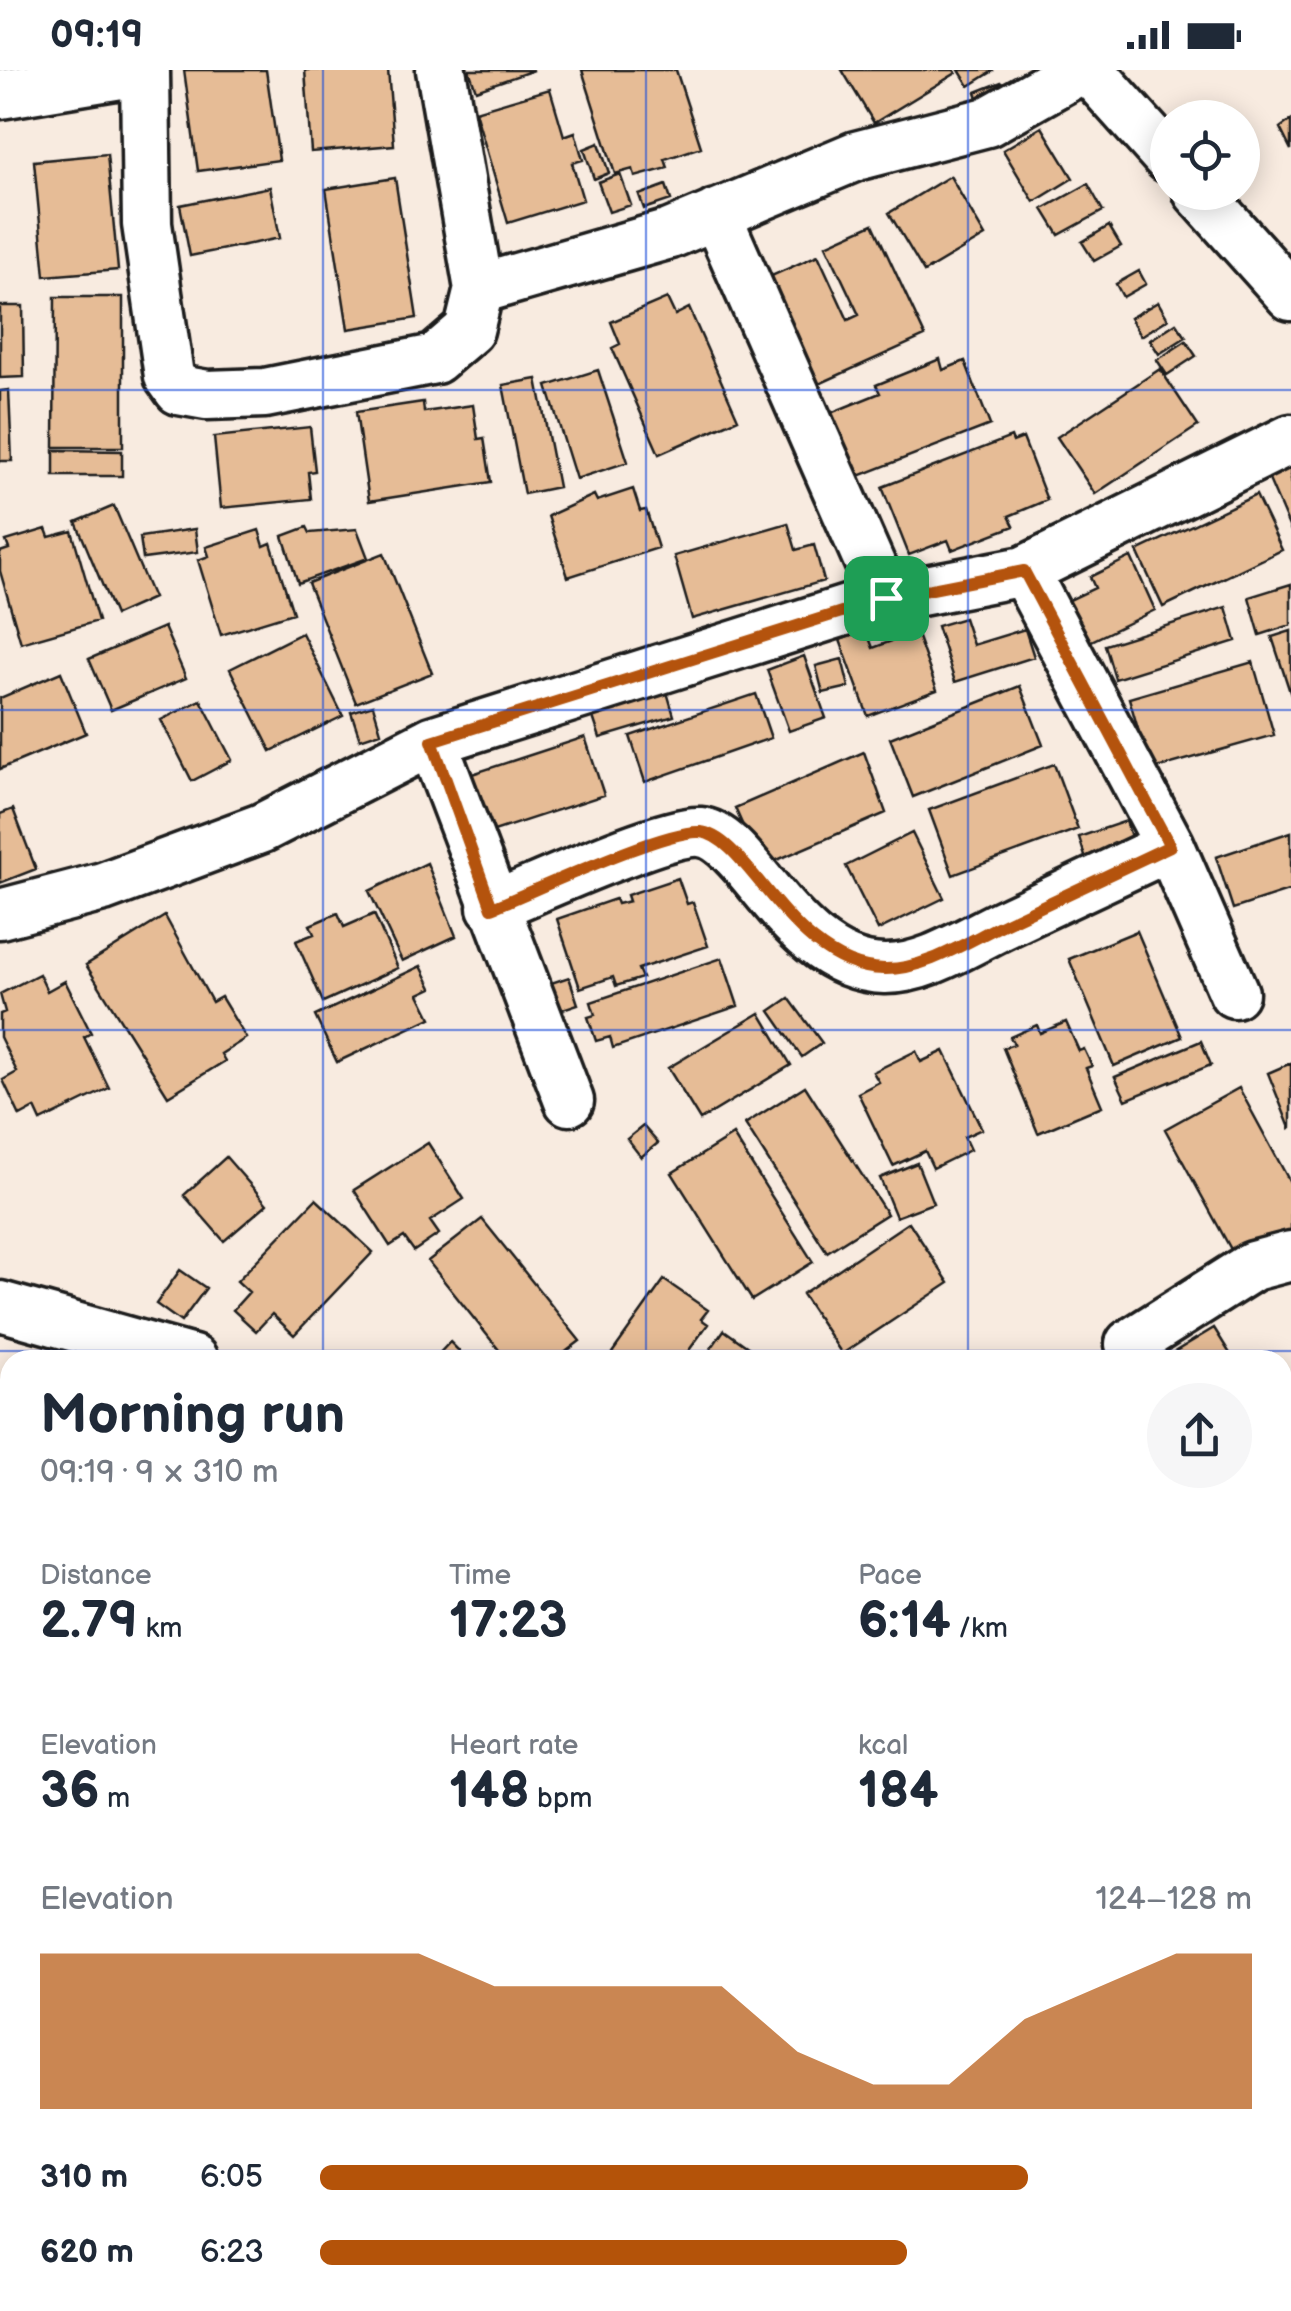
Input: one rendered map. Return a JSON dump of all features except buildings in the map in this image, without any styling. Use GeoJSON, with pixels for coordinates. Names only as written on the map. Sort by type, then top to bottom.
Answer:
{"type":"FeatureCollection","features":[{"type":"Feature","properties":{"kind":"street"},"geometry":{"type":"LineString","coordinates":[[0,94],[145,71],[147,224],[170,376],[179,390],[207,395],[266,394],[435,359],[469,330],[480,289],[441,70]]}},
{"type":"Feature","properties":{"kind":"street"},"geometry":{"type":"LineString","coordinates":[[480,289],[670,234],[856,156],[987,122],[1079,70]]}},
{"type":"Feature","properties":{"kind":"street"},"geometry":{"type":"LineString","coordinates":[[1088,70],[1150,138]]}},
{"type":"Feature","properties":{"kind":"street"},"geometry":{"type":"LineString","coordinates":[[1214,210],[1291,296]]}},
{"type":"Feature","properties":{"kind":"street"},"geometry":{"type":"LineString","coordinates":[[716,214],[886,598]]}},
{"type":"Feature","properties":{"kind":"street"},"geometry":{"type":"LineString","coordinates":[[0,914],[104,887],[262,828],[432,741],[886,598],[1024,571],[1291,439]]}},
{"type":"Feature","properties":{"kind":"street"},"geometry":{"type":"LineString","coordinates":[[1024,571],[1170,846],[1234,992]]}},
{"type":"Feature","properties":{"kind":"street"},"geometry":{"type":"LineString","coordinates":[[432,741],[492,908],[569,1100]]}},
{"type":"Feature","properties":{"kind":"street"},"geometry":{"type":"LineString","coordinates":[[492,908],[655,842],[700,832],[721,840],[799,930],[834,956],[884,969],[938,956],[1170,846]]}},
{"type":"Feature","properties":{"kind":"street"},"geometry":{"type":"LineString","coordinates":[[1130,1344],[1253,1266],[1291,1256]]}},
{"type":"Feature","properties":{"kind":"street"},"geometry":{"type":"LineString","coordinates":[[0,1306],[157,1350]]}},
{"type":"Feature","properties":{"kind":"route"},"geometry":{"type":"LineString","coordinates":[[1024,571],[1170,846],[938,956],[884,969],[834,956],[799,930],[721,840],[700,832],[655,842],[492,908],[432,741],[886,598],[1024,571]]}}]}
